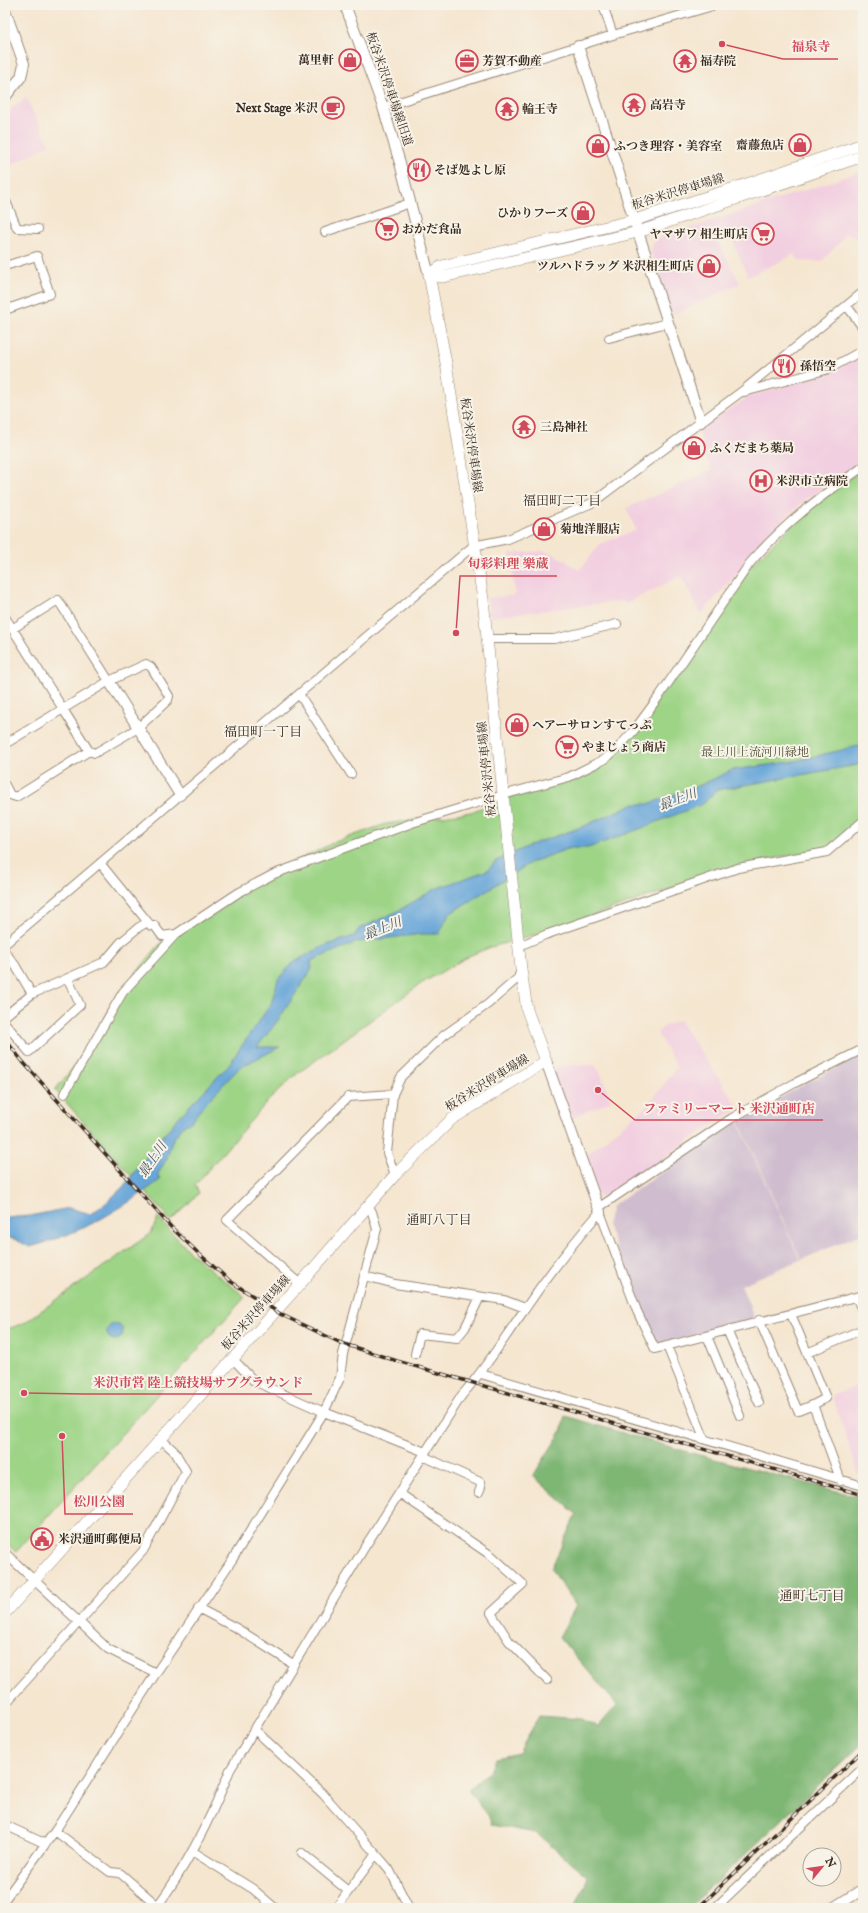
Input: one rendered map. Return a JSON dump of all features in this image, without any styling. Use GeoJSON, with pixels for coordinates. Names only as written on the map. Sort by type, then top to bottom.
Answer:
{"type":"FeatureCollection","features":[{"type":"Feature","properties":{"kind":"main road","name":"板谷米沢停車場線"},"geometry":{"type":"LineString","coordinates":[[429,275],[442,266],[634,220],[744,185],[863,144]]}},
{"type":"Feature","properties":{"kind":"main road","name":"板谷米沢停車場線"},"geometry":{"type":"LineString","coordinates":[[429,275],[443,277],[638,232],[863,156]]}},
{"type":"Feature","properties":{"kind":"main road","name":"板谷米沢停車場線"},"geometry":{"type":"LineString","coordinates":[[5,1613],[232,1358],[300,1284],[395,1175],[452,1119],[546,1061],[527,1010],[518,942],[483,599],[473,546],[446,363],[429,275]]}},
{"type":"Feature","properties":{"kind":"street","name":"板谷米沢停車場線旧道"},"geometry":{"type":"LineString","coordinates":[[345,5],[383,107],[429,275]]}},
{"type":"Feature","properties":{"kind":"street"},"geometry":{"type":"LineString","coordinates":[[603,5],[613,34]]}},
{"type":"Feature","properties":{"kind":"street"},"geometry":{"type":"LineString","coordinates":[[383,107],[613,34],[716,5]]}},
{"type":"Feature","properties":{"kind":"street"},"geometry":{"type":"LineString","coordinates":[[5,10],[24,64],[21,77],[5,97]]}},
{"type":"Feature","properties":{"kind":"street"},"geometry":{"type":"LineString","coordinates":[[578,46],[701,422]]}},
{"type":"Feature","properties":{"kind":"street"},"geometry":{"type":"LineString","coordinates":[[5,199],[17,228],[38,229]]}},
{"type":"Feature","properties":{"kind":"street"},"geometry":{"type":"LineString","coordinates":[[325,232],[410,203]]}},
{"type":"Feature","properties":{"kind":"street"},"geometry":{"type":"LineString","coordinates":[[5,266],[37,256],[50,294],[5,310]]}},
{"type":"Feature","properties":{"kind":"street"},"geometry":{"type":"LineString","coordinates":[[5,944],[473,546],[508,539],[592,503],[742,392],[863,292]]}},
{"type":"Feature","properties":{"kind":"street"},"geometry":{"type":"LineString","coordinates":[[847,306],[863,328]]}},
{"type":"Feature","properties":{"kind":"street"},"geometry":{"type":"LineString","coordinates":[[609,338],[668,323]]}},
{"type":"Feature","properties":{"kind":"street"},"geometry":{"type":"LineString","coordinates":[[742,392],[829,369],[863,350]]}},
{"type":"Feature","properties":{"kind":"street"},"geometry":{"type":"LineString","coordinates":[[64,1094],[123,992],[176,934],[238,893],[274,874],[412,823],[503,800],[569,777],[605,760],[619,747],[660,695],[750,563],[803,510],[863,467]]}},
{"type":"Feature","properties":{"kind":"street"},"geometry":{"type":"LineString","coordinates":[[12,628],[58,600],[180,795]]}},
{"type":"Feature","properties":{"kind":"street"},"geometry":{"type":"LineString","coordinates":[[5,744],[63,709],[109,680],[146,664],[151,666],[169,696],[168,700],[138,728],[95,753],[89,751],[63,709],[6,619]]}},
{"type":"Feature","properties":{"kind":"street"},"geometry":{"type":"LineString","coordinates":[[487,639],[554,638],[617,624]]}},
{"type":"Feature","properties":{"kind":"street"},"geometry":{"type":"LineString","coordinates":[[298,694],[351,774]]}},
{"type":"Feature","properties":{"kind":"street"},"geometry":{"type":"LineString","coordinates":[[5,785],[10,795],[16,797],[89,751]]}},
{"type":"Feature","properties":{"kind":"street"},"geometry":{"type":"LineString","coordinates":[[518,942],[545,935],[738,868],[827,852],[863,821]]}},
{"type":"Feature","properties":{"kind":"street"},"geometry":{"type":"LineString","coordinates":[[100,863],[151,926],[154,925],[162,936],[176,934]]}},
{"type":"Feature","properties":{"kind":"street"},"geometry":{"type":"LineString","coordinates":[[5,1016],[32,994],[104,962],[121,942],[139,926],[148,922]]}},
{"type":"Feature","properties":{"kind":"street"},"geometry":{"type":"LineString","coordinates":[[5,952],[15,965],[32,994]]}},
{"type":"Feature","properties":{"kind":"street"},"geometry":{"type":"LineString","coordinates":[[395,1175],[387,1153],[393,1094],[400,1077],[443,1036],[488,1004],[518,978],[521,969]]}},
{"type":"Feature","properties":{"kind":"street"},"geometry":{"type":"LineString","coordinates":[[5,1023],[30,1052],[80,1005],[68,979]]}},
{"type":"Feature","properties":{"kind":"street"},"geometry":{"type":"LineString","coordinates":[[55,1831],[110,1872],[120,1873],[157,1907],[186,1865],[223,1788],[230,1770],[293,1664],[399,1493],[462,1395],[481,1374],[525,1308],[599,1210],[732,1118],[784,1089],[863,1049]]}},
{"type":"Feature","properties":{"kind":"street"},"geometry":{"type":"LineString","coordinates":[[546,1061],[599,1210],[637,1310],[655,1349],[707,1336],[759,1320],[791,1314],[860,1296],[863,1312]]}},
{"type":"Feature","properties":{"kind":"street"},"geometry":{"type":"LineString","coordinates":[[300,1284],[227,1220],[348,1097],[393,1094]]}},
{"type":"Feature","properties":{"kind":"street"},"geometry":{"type":"LineString","coordinates":[[5,1899],[55,1831],[198,1608],[232,1560],[324,1412],[340,1378],[343,1354],[377,1229],[372,1212],[368,1205]]}},
{"type":"Feature","properties":{"kind":"street"},"geometry":{"type":"LineString","coordinates":[[365,1276],[395,1284],[504,1300],[525,1308]]}},
{"type":"Feature","properties":{"kind":"street"},"geometry":{"type":"LineString","coordinates":[[415,1354],[420,1334],[457,1338],[465,1328],[480,1297]]}},
{"type":"Feature","properties":{"kind":"street"},"geometry":{"type":"LineString","coordinates":[[759,1320],[798,1411],[826,1398],[791,1314]]}},
{"type":"Feature","properties":{"kind":"street"},"geometry":{"type":"LineString","coordinates":[[807,1353],[863,1329]]}},
{"type":"Feature","properties":{"kind":"street"},"geometry":{"type":"LineString","coordinates":[[727,1330],[758,1403]]}},
{"type":"Feature","properties":{"kind":"street"},"geometry":{"type":"LineString","coordinates":[[707,1336],[740,1416]]}},
{"type":"Feature","properties":{"kind":"street"},"geometry":{"type":"LineString","coordinates":[[667,1346],[703,1435]]}},
{"type":"Feature","properties":{"kind":"street"},"geometry":{"type":"LineString","coordinates":[[232,1358],[254,1381],[424,1454],[480,1482],[481,1487],[479,1492]]}},
{"type":"Feature","properties":{"kind":"street"},"geometry":{"type":"LineString","coordinates":[[481,1374],[841,1481],[863,1486]]}},
{"type":"Feature","properties":{"kind":"street"},"geometry":{"type":"LineString","coordinates":[[813,1405],[841,1481]]}},
{"type":"Feature","properties":{"kind":"street"},"geometry":{"type":"LineString","coordinates":[[5,1704],[143,1551],[186,1471],[176,1452],[161,1439]]}},
{"type":"Feature","properties":{"kind":"street"},"geometry":{"type":"LineString","coordinates":[[399,1493],[492,1556],[523,1584],[491,1613],[509,1641],[547,1680]]}},
{"type":"Feature","properties":{"kind":"street"},"geometry":{"type":"LineString","coordinates":[[5,1553],[108,1649],[156,1673]]}},
{"type":"Feature","properties":{"kind":"street"},"geometry":{"type":"LineString","coordinates":[[198,1608],[238,1629],[293,1664]]}},
{"type":"Feature","properties":{"kind":"street"},"geometry":{"type":"LineString","coordinates":[[254,1729],[323,1794],[389,1869],[409,1908]]}},
{"type":"Feature","properties":{"kind":"street"},"geometry":{"type":"LineString","coordinates":[[715,1908],[863,1768]]}},
{"type":"Feature","properties":{"kind":"street"},"geometry":{"type":"LineString","coordinates":[[5,1825],[46,1844]]}},
{"type":"Feature","properties":{"kind":"street"},"geometry":{"type":"LineString","coordinates":[[192,1850],[252,1889],[275,1908]]}},
{"type":"Feature","properties":{"kind":"street"},"geometry":{"type":"LineString","coordinates":[[302,1853],[348,1891]]}},
{"type":"Feature","properties":{"kind":"street"},"geometry":{"type":"LineString","coordinates":[[336,1908],[376,1854]]}},
{"type":"Feature","properties":{"kind":"street"},"geometry":{"type":"LineString","coordinates":[[834,1908],[863,1889]]}},
{"type":"Feature","properties":{"kind":"shaded area"},"geometry":{"type":"Polygon","coordinates":[[[26,98],[49,145],[13,164],[5,165],[5,113],[26,98]]]}},
{"type":"Feature","properties":{"kind":"shaded area","name":"ヤマザワ 相生町店"},"geometry":{"type":"Polygon","coordinates":[[[863,171],[863,243],[845,232],[841,241],[821,262],[799,261],[795,254],[748,277],[731,237],[702,247],[718,242],[740,283],[673,315],[650,250],[657,239],[863,171]]]}},
{"type":"Feature","properties":{"kind":"shaded area","name":"米沢市立病院"},"geometry":{"type":"Polygon","coordinates":[[[863,354],[863,460],[803,502],[783,520],[761,541],[735,576],[701,614],[681,576],[625,604],[622,601],[489,617],[487,598],[515,595],[510,554],[542,551],[552,553],[580,570],[600,544],[636,530],[626,508],[711,471],[698,430],[750,396],[834,372],[863,354]]]}},
{"type":"Feature","properties":{"kind":"shaded area"},"geometry":{"type":"Polygon","coordinates":[[[679,1020],[739,1108],[691,1139],[606,1199],[597,1195],[584,1157],[649,1104],[677,1067],[657,1033],[666,1025],[679,1020]]]}},
{"type":"Feature","properties":{"kind":"shaded area"},"geometry":{"type":"Polygon","coordinates":[[[863,1054],[863,1233],[801,1260],[739,1122],[797,1088],[863,1054]]]}},
{"type":"Feature","properties":{"kind":"shaded area"},"geometry":{"type":"Polygon","coordinates":[[[594,1065],[600,1072],[611,1101],[570,1118],[553,1071],[556,1066],[594,1065]]]}},
{"type":"Feature","properties":{"kind":"shaded area"},"geometry":{"type":"Polygon","coordinates":[[[738,1122],[800,1260],[741,1285],[755,1320],[655,1345],[607,1225],[612,1206],[738,1122]]]}},
{"type":"Feature","properties":{"kind":"shaded area"},"geometry":{"type":"Polygon","coordinates":[[[863,1383],[863,1481],[861,1481],[832,1396],[863,1383]]]}},
{"type":"Feature","properties":{"kind":"green space","name":"最上川上流河川緑地"},"geometry":{"type":"Polygon","coordinates":[[[863,469],[863,817],[826,848],[738,866],[544,932],[491,947],[471,955],[422,983],[294,1076],[268,1101],[195,1185],[199,1193],[171,1221],[55,1090],[84,1054],[121,991],[160,944],[237,890],[335,842],[386,824],[471,812],[513,795],[570,780],[607,763],[636,730],[751,565],[816,502],[863,469]]]}},
{"type":"Feature","properties":{"kind":"green space"},"geometry":{"type":"Polygon","coordinates":[[[158,1218],[193,1255],[245,1297],[16,1552],[5,1542],[5,1330],[24,1323],[151,1233],[158,1218]]]}},
{"type":"Feature","properties":{"kind":"green space"},"geometry":{"type":"Polygon","coordinates":[[[565,1416],[688,1452],[863,1498],[863,1743],[689,1908],[575,1908],[588,1877],[536,1833],[492,1825],[488,1815],[468,1790],[490,1771],[496,1758],[519,1753],[539,1716],[582,1719],[598,1727],[617,1705],[559,1637],[576,1606],[551,1569],[576,1514],[533,1476],[561,1432],[565,1416]]]}},
{"type":"Feature","properties":{"kind":"water","name":"最上川"},"geometry":{"type":"Polygon","coordinates":[[[863,745],[863,762],[857,765],[717,790],[703,804],[634,831],[588,848],[570,848],[530,863],[449,914],[439,934],[422,934],[357,942],[311,961],[312,969],[276,1023],[257,1047],[280,1047],[240,1067],[201,1108],[191,1122],[183,1126],[172,1141],[167,1158],[158,1174],[160,1180],[114,1212],[66,1235],[30,1247],[12,1238],[5,1239],[5,1218],[30,1216],[69,1208],[91,1214],[106,1203],[123,1187],[175,1121],[227,1067],[271,1004],[278,979],[295,961],[324,946],[354,936],[359,929],[396,912],[435,889],[488,870],[496,861],[533,844],[582,827],[633,804],[648,804],[703,784],[732,770],[790,762],[863,745]]]}},
{"type":"Feature","properties":{"kind":"water"},"geometry":{"type":"Polygon","coordinates":[[[115,1324],[121,1326],[123,1332],[121,1338],[115,1340],[109,1338],[107,1332],[109,1326],[115,1324]]]}},
{"type":"Feature","properties":{"kind":"railway"},"geometry":{"type":"LineString","coordinates":[[5,1039],[23,1062],[171,1227],[230,1281],[282,1315],[341,1343],[397,1361],[863,1495]]}},
{"type":"Feature","properties":{"kind":"railway"},"geometry":{"type":"LineString","coordinates":[[698,1908],[863,1750]]}},
{"type":"Feature","properties":{"kind":"place","name":"福泉寺"},"geometry":{"type":"Point","coordinates":[722,44]}},
{"type":"Feature","properties":{"kind":"place","name":"萬里軒"},"geometry":{"type":"Point","coordinates":[350,60]}},
{"type":"Feature","properties":{"kind":"place","name":"芳賀不動産"},"geometry":{"type":"Point","coordinates":[467,61]}},
{"type":"Feature","properties":{"kind":"place","name":"福寿院"},"geometry":{"type":"Point","coordinates":[685,61]}},
{"type":"Feature","properties":{"kind":"place","name":"高岩寺"},"geometry":{"type":"Point","coordinates":[634,105]}},
{"type":"Feature","properties":{"kind":"place","name":"Next Stage 米沢"},"geometry":{"type":"Point","coordinates":[333,108]}},
{"type":"Feature","properties":{"kind":"place","name":"輪王寺"},"geometry":{"type":"Point","coordinates":[507,109]}},
{"type":"Feature","properties":{"kind":"place","name":"齋藤魚店"},"geometry":{"type":"Point","coordinates":[800,145]}},
{"type":"Feature","properties":{"kind":"place","name":"ふつき理容・美容室"},"geometry":{"type":"Point","coordinates":[598,146]}},
{"type":"Feature","properties":{"kind":"place","name":"そば処よし原"},"geometry":{"type":"Point","coordinates":[419,170]}},
{"type":"Feature","properties":{"kind":"place","name":"ひかりフーズ"},"geometry":{"type":"Point","coordinates":[583,213]}},
{"type":"Feature","properties":{"kind":"place","name":"おかだ食品"},"geometry":{"type":"Point","coordinates":[387,229]}},
{"type":"Feature","properties":{"kind":"place","name":"ヤマザワ 相生町店"},"geometry":{"type":"Point","coordinates":[763,234]}},
{"type":"Feature","properties":{"kind":"place","name":"ツルハドラッグ 米沢相生町店"},"geometry":{"type":"Point","coordinates":[709,266]}},
{"type":"Feature","properties":{"kind":"place","name":"孫悟空"},"geometry":{"type":"Point","coordinates":[784,366]}},
{"type":"Feature","properties":{"kind":"place","name":"三島神社"},"geometry":{"type":"Point","coordinates":[524,427]}},
{"type":"Feature","properties":{"kind":"place","name":"ふくだまち薬局"},"geometry":{"type":"Point","coordinates":[694,448]}},
{"type":"Feature","properties":{"kind":"place","name":"米沢市立病院"},"geometry":{"type":"Point","coordinates":[761,481]}},
{"type":"Feature","properties":{"kind":"place","name":"菊地洋服店"},"geometry":{"type":"Point","coordinates":[544,529]}},
{"type":"Feature","properties":{"kind":"place","name":"旬彩料理 樂蔵"},"geometry":{"type":"Point","coordinates":[456,633]}},
{"type":"Feature","properties":{"kind":"place","name":"ヘアーサロンすてっぷ"},"geometry":{"type":"Point","coordinates":[517,725]}},
{"type":"Feature","properties":{"kind":"place","name":"やまじょう商店"},"geometry":{"type":"Point","coordinates":[567,747]}},
{"type":"Feature","properties":{"kind":"place","name":"ファミリーマート 米沢通町店"},"geometry":{"type":"Point","coordinates":[598,1090]}},
{"type":"Feature","properties":{"kind":"place","name":"米沢市営 陸上競技場サブグラウンド"},"geometry":{"type":"Point","coordinates":[24,1393]}},
{"type":"Feature","properties":{"kind":"place","name":"松川公園"},"geometry":{"type":"Point","coordinates":[62,1436]}},
{"type":"Feature","properties":{"kind":"place","name":"米沢通町郵便局"},"geometry":{"type":"Point","coordinates":[42,1539]}},
{"type":"Feature","properties":{"kind":"district","name":"福田町二丁目"},"geometry":{"type":"Point","coordinates":[562,501]}},
{"type":"Feature","properties":{"kind":"district","name":"福田町一丁目"},"geometry":{"type":"Point","coordinates":[263,732]}},
{"type":"Feature","properties":{"kind":"district","name":"通町八丁目"},"geometry":{"type":"Point","coordinates":[439,1220]}},
{"type":"Feature","properties":{"kind":"district","name":"通町七丁目"},"geometry":{"type":"Point","coordinates":[812,1596]}}]}
